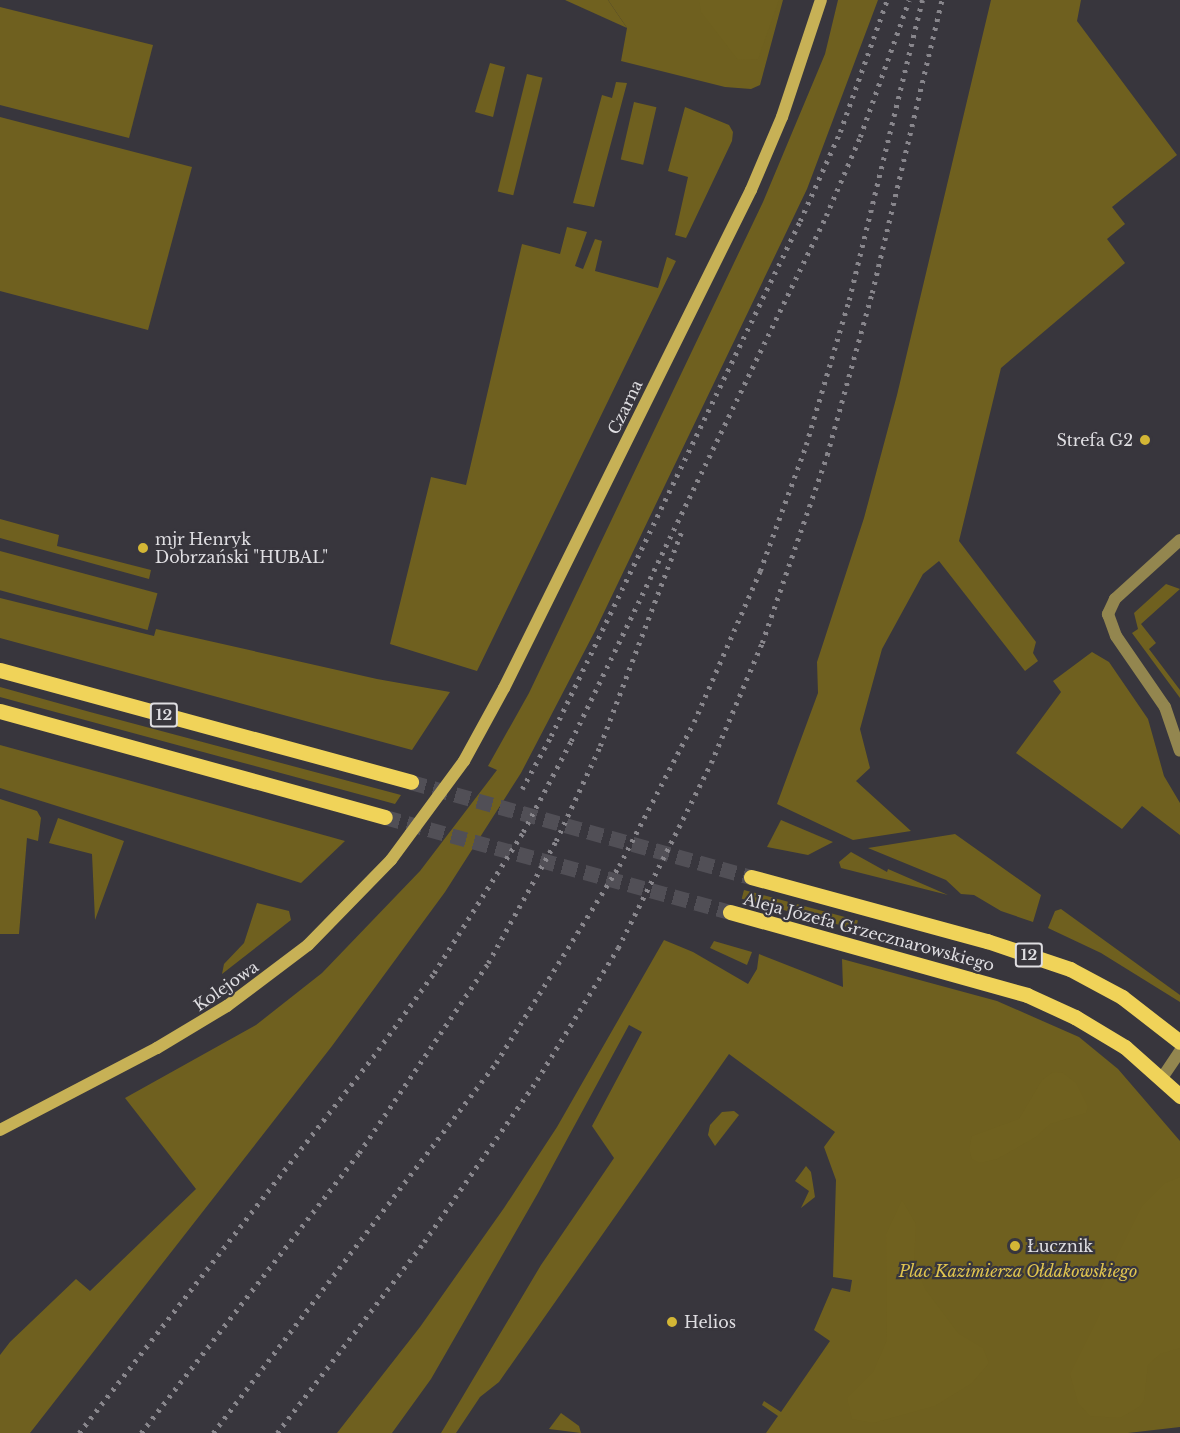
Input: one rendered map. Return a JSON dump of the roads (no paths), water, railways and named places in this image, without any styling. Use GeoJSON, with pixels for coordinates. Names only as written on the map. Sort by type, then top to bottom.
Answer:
{"type":"FeatureCollection","features":[{"type":"Feature","properties":{"kind":"main road","name":"12"},"geometry":{"type":"LineString","coordinates":[[0,670],[411,782]]}},
{"type":"Feature","properties":{"kind":"main road","name":"12"},"geometry":{"type":"LineString","coordinates":[[0,711],[385,817]]}},
{"type":"Feature","properties":{"kind":"main road","name":"Aleja Józefa Grzecznarowskiego"},"geometry":{"type":"LineString","coordinates":[[751,877],[987,941],[1070,969],[1122,997],[1180,1042]]}},
{"type":"Feature","properties":{"kind":"main road","name":"Aleja Józefa Grzecznarowskiego"},"geometry":{"type":"LineString","coordinates":[[730,912],[1027,995],[1105,1034],[1162,1078],[1180,1096]]}},
{"type":"Feature","properties":{"kind":"street","name":"Czarna"},"geometry":{"type":"LineString","coordinates":[[427,814],[464,760],[504,688],[751,190],[782,117],[821,0]]}},
{"type":"Feature","properties":{"kind":"street"},"geometry":{"type":"LineString","coordinates":[[1180,540],[1115,599],[1108,614],[1116,636],[1165,707],[1180,751]]}},
{"type":"Feature","properties":{"kind":"street","name":"Kolejowa"},"geometry":{"type":"LineString","coordinates":[[0,1130],[157,1048],[227,1006],[308,945],[391,860],[427,814]]}},
{"type":"Feature","properties":{"kind":"street"},"geometry":{"type":"LineString","coordinates":[[1162,1078],[1180,1051]]}},
{"type":"Feature","properties":{"kind":"tunnel"},"geometry":{"type":"LineString","coordinates":[[411,782],[751,877]]}},
{"type":"Feature","properties":{"kind":"tunnel"},"geometry":{"type":"LineString","coordinates":[[385,817],[730,912]]}},
{"type":"Feature","properties":{"kind":"railway"},"geometry":{"type":"LineString","coordinates":[[522,789],[551,736],[800,221],[840,132],[887,0]]}},
{"type":"Feature","properties":{"kind":"railway"},"geometry":{"type":"LineString","coordinates":[[79,1433],[378,1050],[434,973],[523,832],[571,741],[826,216],[860,137],[909,0]]}},
{"type":"Feature","properties":{"kind":"railway"},"geometry":{"type":"LineString","coordinates":[[213,1433],[496,1063],[619,866],[694,722],[760,571],[806,445],[849,300],[922,0]]}},
{"type":"Feature","properties":{"kind":"railway"},"geometry":{"type":"LineString","coordinates":[[277,1433],[424,1242],[537,1080],[618,948],[711,763],[762,643],[827,455],[872,293],[942,0]]}},
{"type":"Feature","properties":{"kind":"railway"},"geometry":{"type":"LineString","coordinates":[[141,1433],[359,1153],[488,963],[556,841],[600,746],[682,530]]}},
{"type":"Feature","properties":{"kind":"place","name":"Strefa G2"},"geometry":{"type":"Point","coordinates":[1145,440]}},
{"type":"Feature","properties":{"kind":"place","name":"mjr Henryk Dobrzański \"HUBAL\""},"geometry":{"type":"Point","coordinates":[143,548]}},
{"type":"Feature","properties":{"kind":"place","name":"Łucznik"},"geometry":{"type":"Point","coordinates":[1015,1246]}},
{"type":"Feature","properties":{"kind":"place","name":"Helios"},"geometry":{"type":"Point","coordinates":[672,1322]}},
{"type":"Feature","properties":{"kind":"park label","name":"Plac Kazimierza Ołdakowskiego"},"geometry":{"type":"Point","coordinates":[1018,1271]}}]}
